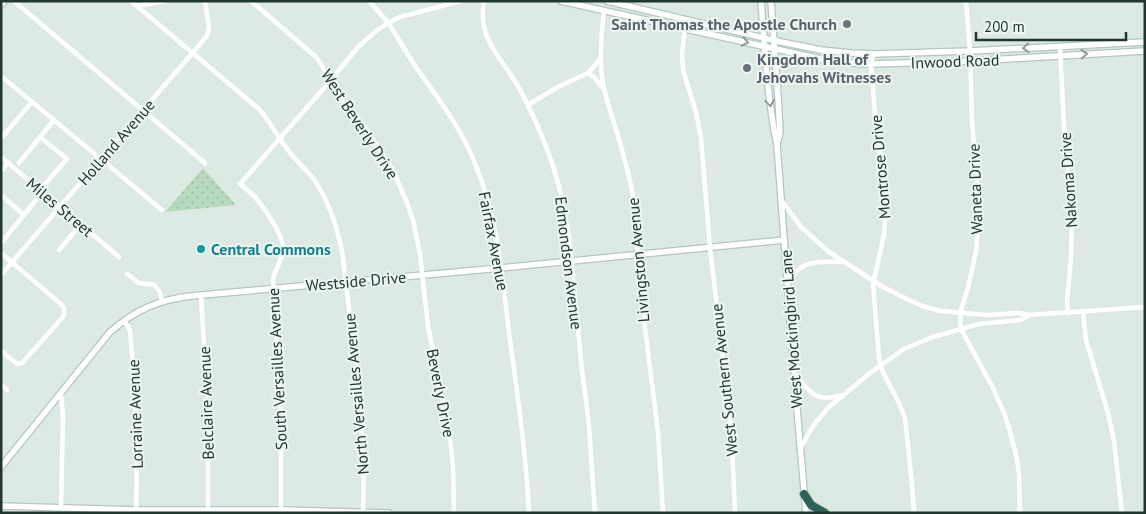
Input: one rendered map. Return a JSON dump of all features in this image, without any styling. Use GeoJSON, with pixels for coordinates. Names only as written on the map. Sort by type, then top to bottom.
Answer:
{"type":"FeatureCollection","features":[{"type":"Feature","properties":{"kind":"highway"},"geometry":{"type":"LineString","coordinates":[[804,494],[811,505],[825,513]]}},
{"type":"Feature","properties":{"kind":"main road"},"geometry":{"type":"LineString","coordinates":[[1,5],[4,1]]}},
{"type":"Feature","properties":{"kind":"main road","name":"Inwood Road"},"geometry":{"type":"LineString","coordinates":[[561,1],[834,62],[872,64],[970,61],[1145,51]]}},
{"type":"Feature","properties":{"kind":"main road"},"geometry":{"type":"LineString","coordinates":[[604,11],[606,1]]}},
{"type":"Feature","properties":{"kind":"main road","name":"Inwood Road"},"geometry":{"type":"LineString","coordinates":[[606,1],[764,38],[835,52],[873,54],[970,51],[1145,42]]}},
{"type":"Feature","properties":{"kind":"main road","name":"West Mockingbird Lane"},"geometry":{"type":"LineString","coordinates":[[761,1],[769,91],[778,144],[787,284],[806,513]]}},
{"type":"Feature","properties":{"kind":"main road","name":"West Mockingbird Lane"},"geometry":{"type":"LineString","coordinates":[[771,1],[780,133],[778,144]]}},
{"type":"Feature","properties":{"kind":"main road","name":"Westside Drive"},"geometry":{"type":"LineString","coordinates":[[1,467],[110,332],[140,310],[162,302],[201,295],[572,262],[784,240]]}},
{"type":"Feature","properties":{"kind":"main road"},"geometry":{"type":"LineString","coordinates":[[1,506],[136,510],[281,510],[390,513]]}},
{"type":"Feature","properties":{"kind":"street"},"geometry":{"type":"LineString","coordinates":[[14,1],[205,163]]}},
{"type":"Feature","properties":{"kind":"street","name":"North Versailles Avenue"},"geometry":{"type":"LineString","coordinates":[[131,1],[258,109],[286,148],[312,177],[328,205],[340,239],[346,282],[364,458],[363,512]]}},
{"type":"Feature","properties":{"kind":"street"},"geometry":{"type":"LineString","coordinates":[[137,6],[166,1]]}},
{"type":"Feature","properties":{"kind":"street","name":"Holland Avenue"},"geometry":{"type":"LineString","coordinates":[[1,275],[207,36],[209,27],[206,1]]}},
{"type":"Feature","properties":{"kind":"street","name":"West Beverly Drive"},"geometry":{"type":"LineString","coordinates":[[251,1],[309,50],[321,64],[345,105],[366,129],[382,152],[393,170],[407,202],[417,236],[423,275]]}},
{"type":"Feature","properties":{"kind":"street","name":"Fairfax Avenue"},"geometry":{"type":"LineString","coordinates":[[369,1],[388,23],[455,123],[471,152],[483,184],[490,207],[502,268],[524,443],[529,513]]}},
{"type":"Feature","properties":{"kind":"street"},"geometry":{"type":"LineString","coordinates":[[280,139],[358,47],[376,31],[406,15],[461,1]]}},
{"type":"Feature","properties":{"kind":"street","name":"Edmondson Avenue"},"geometry":{"type":"LineString","coordinates":[[484,1],[483,20],[487,38],[518,86],[542,136],[557,180],[567,225],[589,424],[595,513]]}},
{"type":"Feature","properties":{"kind":"street","name":"Waneta Drive"},"geometry":{"type":"LineString","coordinates":[[966,1],[979,220],[972,269],[960,313],[961,329],[993,388],[1009,428],[1017,459],[1020,513]]}},
{"type":"Feature","properties":{"kind":"street","name":"Livingston Avenue"},"geometry":{"type":"LineString","coordinates":[[604,11],[601,71],[604,90],[630,179],[658,432],[663,513]]}},
{"type":"Feature","properties":{"kind":"street","name":"West Southern Avenue"},"geometry":{"type":"LineString","coordinates":[[685,29],[682,53],[683,70],[696,112],[701,138],[710,248],[732,444],[735,513]]}},
{"type":"Feature","properties":{"kind":"street","name":"Nakoma Drive"},"geometry":{"type":"LineString","coordinates":[[1060,46],[1072,216],[1068,313]]}},
{"type":"Feature","properties":{"kind":"street","name":"Montrose Drive"},"geometry":{"type":"LineString","coordinates":[[873,54],[876,133],[886,202],[886,220],[882,247],[873,280],[880,366],[900,403],[905,418],[914,513]]}},
{"type":"Feature","properties":{"kind":"street"},"geometry":{"type":"LineString","coordinates":[[528,105],[588,72],[601,58]]}},
{"type":"Feature","properties":{"kind":"street"},"geometry":{"type":"LineString","coordinates":[[588,72],[594,76],[604,90]]}},
{"type":"Feature","properties":{"kind":"street"},"geometry":{"type":"LineString","coordinates":[[1,76],[162,210]]}},
{"type":"Feature","properties":{"kind":"street"},"geometry":{"type":"LineString","coordinates":[[1,138],[32,102]]}},
{"type":"Feature","properties":{"kind":"street"},"geometry":{"type":"LineString","coordinates":[[19,163],[54,120]]}},
{"type":"Feature","properties":{"kind":"street"},"geometry":{"type":"LineString","coordinates":[[40,137],[67,159],[40,190]]}},
{"type":"Feature","properties":{"kind":"street","name":"South Versailles Avenue"},"geometry":{"type":"LineString","coordinates":[[280,139],[240,184],[253,195],[263,208],[273,223],[283,245],[283,252],[272,280],[281,390],[281,510]]}},
{"type":"Feature","properties":{"kind":"street","name":"Miles Street"},"geometry":{"type":"LineString","coordinates":[[1,157],[119,257]]}},
{"type":"Feature","properties":{"kind":"street"},"geometry":{"type":"LineString","coordinates":[[1,171],[8,163]]}},
{"type":"Feature","properties":{"kind":"street","name":"Miles Street"},"geometry":{"type":"LineString","coordinates":[[1,195],[24,216]]}},
{"type":"Feature","properties":{"kind":"street"},"geometry":{"type":"LineString","coordinates":[[1,243],[36,200]]}},
{"type":"Feature","properties":{"kind":"street"},"geometry":{"type":"LineString","coordinates":[[781,200],[800,227],[829,252],[895,294],[922,306],[941,311],[987,315],[1019,313],[1030,315],[1145,307]]}},
{"type":"Feature","properties":{"kind":"street"},"geometry":{"type":"LineString","coordinates":[[59,250],[81,224]]}},
{"type":"Feature","properties":{"kind":"street"},"geometry":{"type":"LineString","coordinates":[[1,253],[65,308],[64,317],[22,364],[17,364],[1,351]]}},
{"type":"Feature","properties":{"kind":"street"},"geometry":{"type":"LineString","coordinates":[[787,284],[796,271],[806,264],[826,261],[843,262]]}},
{"type":"Feature","properties":{"kind":"street"},"geometry":{"type":"LineString","coordinates":[[127,274],[143,285],[154,285],[160,292],[162,302]]}},
{"type":"Feature","properties":{"kind":"street","name":"Beverly Drive"},"geometry":{"type":"LineString","coordinates":[[423,275],[428,326],[451,446],[454,513]]}},
{"type":"Feature","properties":{"kind":"street","name":"Belclaire Avenue"},"geometry":{"type":"LineString","coordinates":[[201,295],[208,413],[208,511]]}},
{"type":"Feature","properties":{"kind":"street"},"geometry":{"type":"LineString","coordinates":[[1083,312],[1086,340],[1108,413],[1114,441],[1122,513]]}},
{"type":"Feature","properties":{"kind":"street"},"geometry":{"type":"LineString","coordinates":[[800,448],[820,416],[880,366],[910,346],[961,329],[987,323],[1020,320],[1030,315]]}},
{"type":"Feature","properties":{"kind":"street","name":"Lorraine Avenue"},"geometry":{"type":"LineString","coordinates":[[124,321],[130,331],[134,364],[137,435],[136,510]]}},
{"type":"Feature","properties":{"kind":"street"},"geometry":{"type":"LineString","coordinates":[[794,371],[808,391],[818,396],[831,398],[847,392]]}},
{"type":"Feature","properties":{"kind":"street"},"geometry":{"type":"LineString","coordinates":[[1,385],[7,390]]}},
{"type":"Feature","properties":{"kind":"street"},"geometry":{"type":"LineString","coordinates":[[61,394],[63,416],[61,508]]}},
{"type":"Feature","properties":{"kind":"green space"},"geometry":{"type":"Polygon","coordinates":[[[203,168],[236,205],[165,212],[203,168]]]}},
{"type":"Feature","properties":{"kind":"place","name":"Saint Thomas the Apostle Church"},"geometry":{"type":"Point","coordinates":[847,24]}},
{"type":"Feature","properties":{"kind":"place","name":"Kingdom Hall of Jehovahs Witnesses"},"geometry":{"type":"Point","coordinates":[747,68]}},
{"type":"Feature","properties":{"kind":"place","name":"Central Commons"},"geometry":{"type":"Point","coordinates":[201,249]}}]}
